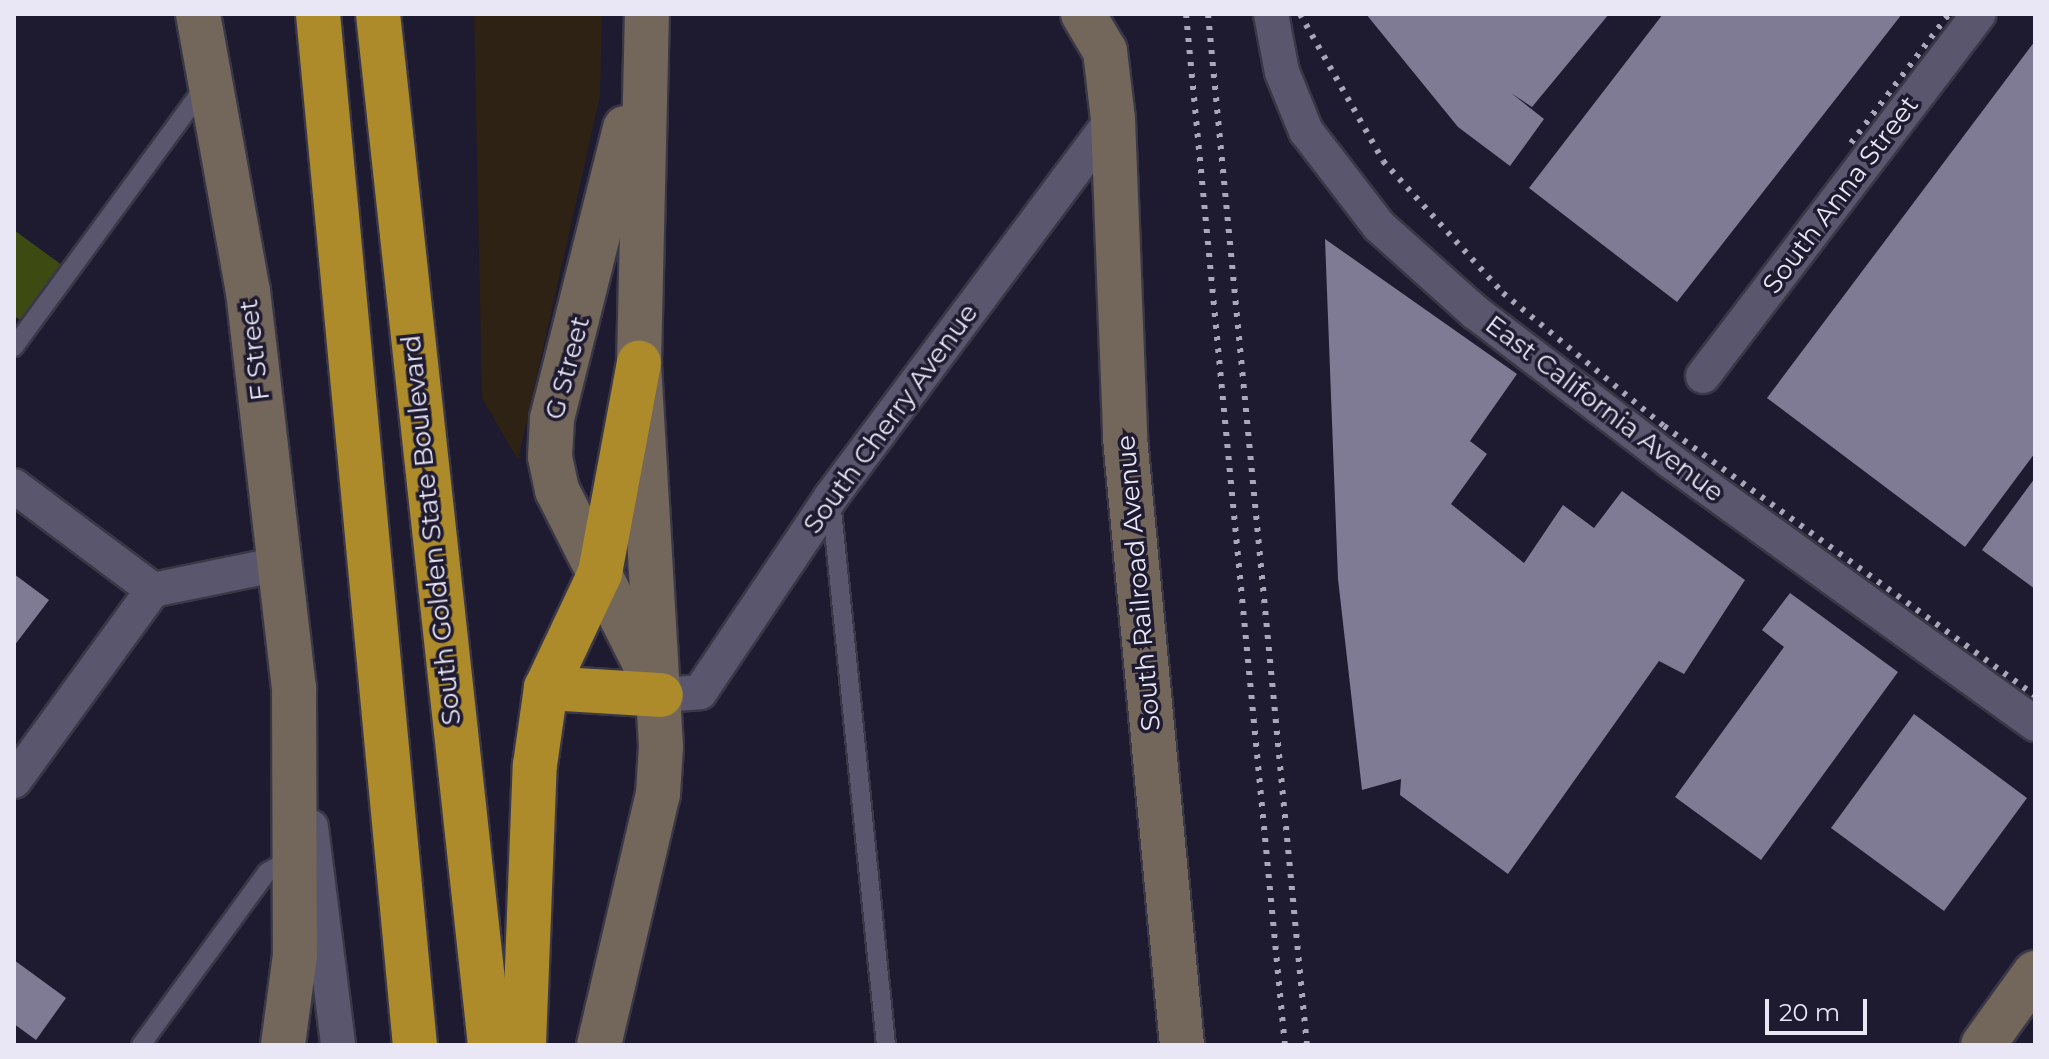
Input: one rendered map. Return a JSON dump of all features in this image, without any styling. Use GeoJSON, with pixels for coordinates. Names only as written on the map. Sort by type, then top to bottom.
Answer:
{"type":"FeatureCollection","features":[{"type":"Feature","properties":{"kind":"highway"},"geometry":{"type":"LineString","coordinates":[[318,14],[415,1045]]}},
{"type":"Feature","properties":{"kind":"highway","name":"South Golden State Boulevard"},"geometry":{"type":"LineString","coordinates":[[378,14],[490,1045]]}},
{"type":"Feature","properties":{"kind":"highway"},"geometry":{"type":"LineString","coordinates":[[524,1045],[535,765],[546,688],[600,573],[639,363]]}},
{"type":"Feature","properties":{"kind":"highway"},"geometry":{"type":"LineString","coordinates":[[546,688],[661,695]]}},
{"type":"Feature","properties":{"kind":"street","name":"F Street"},"geometry":{"type":"LineString","coordinates":[[198,14],[248,291],[338,1045]]}},
{"type":"Feature","properties":{"kind":"street"},"geometry":{"type":"LineString","coordinates":[[1083,14],[1105,51],[1113,119]]}},
{"type":"Feature","properties":{"kind":"street","name":"East California Avenue"},"geometry":{"type":"LineString","coordinates":[[1271,14],[1282,72],[1306,131],[1390,237],[1475,312],[1672,462],[2035,724]]}},
{"type":"Feature","properties":{"kind":"street","name":"South Anna Street"},"geometry":{"type":"LineString","coordinates":[[1703,376],[1979,14]]}},
{"type":"Feature","properties":{"kind":"street","name":"G Street"},"geometry":{"type":"LineString","coordinates":[[599,1045],[658,794],[661,695],[647,590],[639,363],[647,18]]}},
{"type":"Feature","properties":{"kind":"street","name":"G Street"},"geometry":{"type":"LineString","coordinates":[[647,18],[596,265],[552,419],[557,490],[661,695]]}},
{"type":"Feature","properties":{"kind":"street","name":"South Cherry Avenue"},"geometry":{"type":"LineString","coordinates":[[661,695],[700,692],[831,497],[1113,119]]}},
{"type":"Feature","properties":{"kind":"street","name":"South Railroad Avenue"},"geometry":{"type":"LineString","coordinates":[[1113,119],[1125,438],[1182,1045]]}},
{"type":"Feature","properties":{"kind":"street"},"geometry":{"type":"LineString","coordinates":[[14,486],[153,590]]}},
{"type":"Feature","properties":{"kind":"street"},"geometry":{"type":"LineString","coordinates":[[14,781],[153,590],[280,564]]}},
{"type":"Feature","properties":{"kind":"street","name":"F Street"},"geometry":{"type":"LineString","coordinates":[[283,1045],[297,856],[294,688]]}},
{"type":"Feature","properties":{"kind":"street"},"geometry":{"type":"LineString","coordinates":[[1983,1045],[2035,973]]}},
{"type":"Feature","properties":{"kind":"lane"},"geometry":{"type":"LineString","coordinates":[[14,347],[210,79]]}},
{"type":"Feature","properties":{"kind":"lane"},"geometry":{"type":"LineString","coordinates":[[831,497],[886,1045]]}},
{"type":"Feature","properties":{"kind":"lane"},"geometry":{"type":"LineString","coordinates":[[141,1045],[267,872],[297,856]]}},
{"type":"Feature","properties":{"kind":"shaded area"},"geometry":{"type":"Polygon","coordinates":[[[474,14],[602,14],[600,96],[518,460],[482,398],[474,14]]]}},
{"type":"Feature","properties":{"kind":"green space"},"geometry":{"type":"Polygon","coordinates":[[[14,230],[66,268],[26,324],[14,316],[14,230]]]}},
{"type":"Feature","properties":{"kind":"building"},"geometry":{"type":"Polygon","coordinates":[[[1366,14],[1609,14],[1532,107],[1511,93],[1544,119],[1510,166],[1458,127],[1366,14]]]}},
{"type":"Feature","properties":{"kind":"building"},"geometry":{"type":"Polygon","coordinates":[[[1663,14],[1902,14],[1677,302],[1529,188],[1663,14]]]}},
{"type":"Feature","properties":{"kind":"building"},"geometry":{"type":"Polygon","coordinates":[[[2035,41],[2035,453],[1965,547],[1767,398],[2035,41]]]}},
{"type":"Feature","properties":{"kind":"building"},"geometry":{"type":"Polygon","coordinates":[[[1325,239],[1517,374],[1470,441],[1487,454],[1451,504],[1524,563],[1563,505],[1594,528],[1622,491],[1745,580],[1684,674],[1659,661],[1508,874],[1400,795],[1401,779],[1362,790],[1338,579],[1325,239]]]}},
{"type":"Feature","properties":{"kind":"building"},"geometry":{"type":"Polygon","coordinates":[[[2035,478],[2035,589],[1982,550],[2035,478]]]}},
{"type":"Feature","properties":{"kind":"building"},"geometry":{"type":"Polygon","coordinates":[[[14,574],[49,600],[14,646],[14,574]]]}},
{"type":"Feature","properties":{"kind":"building"},"geometry":{"type":"Polygon","coordinates":[[[1790,593],[1898,672],[1761,860],[1675,797],[1784,647],[1762,630],[1790,593]]]}},
{"type":"Feature","properties":{"kind":"building"},"geometry":{"type":"Polygon","coordinates":[[[1914,714],[2027,798],[1944,911],[1831,828],[1914,714]]]}},
{"type":"Feature","properties":{"kind":"building"},"geometry":{"type":"Polygon","coordinates":[[[14,960],[66,998],[36,1040],[14,1024],[14,960]]]}},
{"type":"Feature","properties":{"kind":"railway"},"geometry":{"type":"LineString","coordinates":[[1186,14],[1285,1045]]}},
{"type":"Feature","properties":{"kind":"railway"},"geometry":{"type":"LineString","coordinates":[[1208,14],[1307,1045]]}},
{"type":"Feature","properties":{"kind":"railway"},"geometry":{"type":"LineString","coordinates":[[1300,14],[1383,161],[1503,293],[1664,426],[2035,696]]}},
{"type":"Feature","properties":{"kind":"railway"},"geometry":{"type":"LineString","coordinates":[[1851,143],[1949,14]]}}]}
